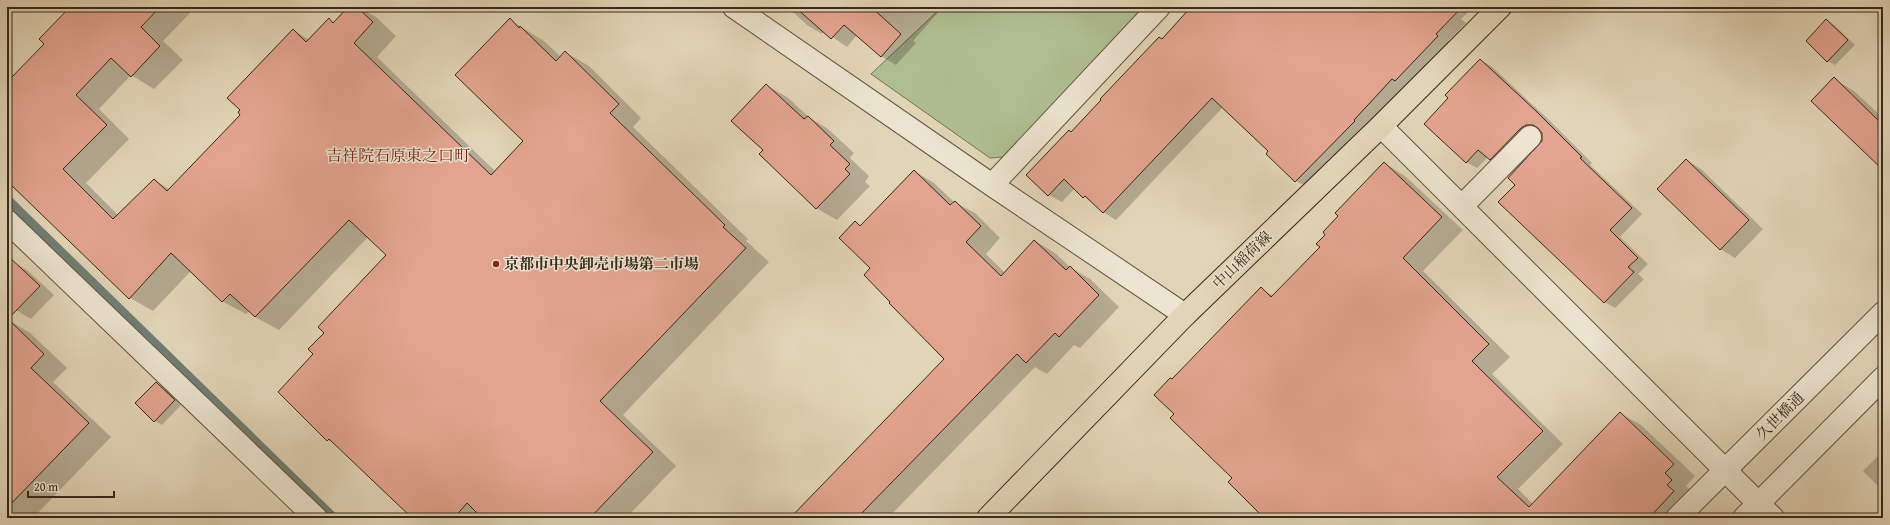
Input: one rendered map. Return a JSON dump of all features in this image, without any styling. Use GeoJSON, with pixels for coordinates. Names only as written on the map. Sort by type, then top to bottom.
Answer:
{"type":"FeatureCollection","features":[{"type":"Feature","properties":{"kind":"main road","name":"中山稲荷線"},"geometry":{"type":"LineString","coordinates":[[988,518],[1185,315],[1381,126],[1495,8]]}},
{"type":"Feature","properties":{"kind":"street"},"geometry":{"type":"LineString","coordinates":[[734,7],[992,185],[1185,315]]}},
{"type":"Feature","properties":{"kind":"street"},"geometry":{"type":"LineString","coordinates":[[992,185],[1159,7]]}},
{"type":"Feature","properties":{"kind":"street"},"geometry":{"type":"LineString","coordinates":[[1381,126],[1725,470],[1758,513],[1883,378]]}},
{"type":"Feature","properties":{"kind":"street"},"geometry":{"type":"LineString","coordinates":[[1462,206],[1530,137]]}},
{"type":"Feature","properties":{"kind":"street"},"geometry":{"type":"LineString","coordinates":[[7,221],[316,518]]}},
{"type":"Feature","properties":{"kind":"street","name":"久世橋通"},"geometry":{"type":"LineString","coordinates":[[1677,518],[1883,313]]}},
{"type":"Feature","properties":{"kind":"green space"},"geometry":{"type":"Polygon","coordinates":[[[942,7],[1144,7],[1003,157],[990,158],[871,74],[942,7]]]}},
{"type":"Feature","properties":{"kind":"building"},"geometry":{"type":"Polygon","coordinates":[[[70,7],[160,7],[141,27],[160,46],[131,77],[111,58],[76,95],[107,125],[63,169],[113,219],[154,179],[167,191],[240,115],[238,112],[240,110],[227,98],[293,29],[306,42],[329,18],[333,23],[348,7],[357,7],[373,22],[354,43],[491,175],[523,141],[455,75],[510,18],[556,61],[565,51],[619,104],[610,113],[725,225],[723,227],[746,248],[600,401],[653,452],[590,518],[482,518],[467,503],[454,518],[412,518],[329,439],[327,441],[278,392],[313,354],[308,349],[324,333],[318,327],[386,255],[349,220],[255,317],[230,294],[222,302],[171,253],[129,299],[7,181],[7,82],[44,44],[39,39],[70,7]]]}},
{"type":"Feature","properties":{"kind":"building"},"geometry":{"type":"Polygon","coordinates":[[[795,7],[871,7],[901,34],[881,57],[844,25],[831,39],[795,7]]]}},
{"type":"Feature","properties":{"kind":"building"},"geometry":{"type":"Polygon","coordinates":[[[1191,7],[1462,7],[1436,34],[1438,36],[1395,81],[1392,79],[1354,120],[1355,121],[1295,182],[1266,154],[1268,151],[1212,98],[1103,213],[1085,196],[1083,198],[1064,179],[1048,196],[1026,175],[1069,130],[1071,132],[1159,37],[1162,39],[1191,7]]]}},
{"type":"Feature","properties":{"kind":"building"},"geometry":{"type":"Polygon","coordinates":[[[1826,19],[1848,40],[1827,62],[1806,41],[1826,19]]]}},
{"type":"Feature","properties":{"kind":"building"},"geometry":{"type":"Polygon","coordinates":[[[1480,59],[1536,111],[1582,157],[1580,158],[1632,208],[1610,230],[1638,258],[1628,267],[1634,272],[1604,303],[1498,202],[1515,185],[1508,178],[1542,141],[1542,133],[1538,128],[1533,125],[1526,125],[1521,128],[1490,160],[1478,150],[1466,163],[1424,124],[1448,98],[1445,95],[1480,59]]]}},
{"type":"Feature","properties":{"kind":"building"},"geometry":{"type":"Polygon","coordinates":[[[1834,77],[1883,125],[1883,170],[1811,101],[1834,77]]]}},
{"type":"Feature","properties":{"kind":"building"},"geometry":{"type":"Polygon","coordinates":[[[766,84],[804,119],[808,116],[834,141],[830,145],[850,164],[845,169],[850,174],[816,209],[759,154],[763,150],[731,121],[766,84]]]}},
{"type":"Feature","properties":{"kind":"building"},"geometry":{"type":"Polygon","coordinates":[[[1686,159],[1749,220],[1720,250],[1657,189],[1686,159]]]}},
{"type":"Feature","properties":{"kind":"building"},"geometry":{"type":"Polygon","coordinates":[[[1384,162],[1442,217],[1403,258],[1489,344],[1472,361],[1543,431],[1497,477],[1529,507],[1620,412],[1674,464],[1665,473],[1672,480],[1667,485],[1674,491],[1649,518],[1264,518],[1228,482],[1232,478],[1170,418],[1174,414],[1154,395],[1170,378],[1172,379],[1261,287],[1271,297],[1320,247],[1316,244],[1325,235],[1323,232],[1338,216],[1335,213],[1384,162]]]}},
{"type":"Feature","properties":{"kind":"building"},"geometry":{"type":"Polygon","coordinates":[[[914,170],[950,205],[955,201],[981,226],[966,242],[1001,276],[1034,240],[1066,270],[1070,266],[1099,295],[1059,337],[1055,333],[1026,363],[1017,354],[857,518],[790,518],[944,359],[889,303],[890,302],[864,275],[870,268],[839,238],[855,221],[860,226],[914,170]]]}},
{"type":"Feature","properties":{"kind":"building"},"geometry":{"type":"Polygon","coordinates":[[[7,255],[40,286],[8,319],[44,354],[31,368],[89,423],[7,508],[7,255]]]}},
{"type":"Feature","properties":{"kind":"building"},"geometry":{"type":"Polygon","coordinates":[[[156,382],[175,400],[154,422],[135,403],[156,382]]]}},
{"type":"Feature","properties":{"kind":"waterway"},"geometry":{"type":"LineString","coordinates":[[7,199],[334,518]]}},
{"type":"Feature","properties":{"kind":"place","name":"京都市中央卸売市場第二市場"},"geometry":{"type":"Point","coordinates":[496,264]}},
{"type":"Feature","properties":{"kind":"district","name":"吉祥院石原東之口町"},"geometry":{"type":"Point","coordinates":[398,155]}}]}
